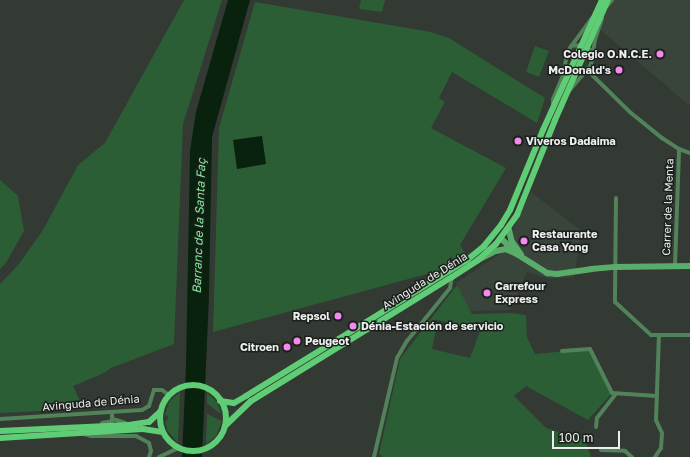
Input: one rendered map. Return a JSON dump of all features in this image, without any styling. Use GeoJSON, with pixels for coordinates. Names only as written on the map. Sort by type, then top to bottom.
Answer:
{"type":"FeatureCollection","features":[{"type":"Feature","properties":{"kind":"main road","name":"Avinguda de Dénia"},"geometry":{"type":"LineString","coordinates":[[584,47],[595,14],[608,0]]}},
{"type":"Feature","properties":{"kind":"main road","name":"Avinguda de Dénia"},"geometry":{"type":"LineString","coordinates":[[220,401],[234,403],[246,396],[467,260],[484,246],[501,225],[517,193],[553,109],[575,67],[602,5]]}},
{"type":"Feature","properties":{"kind":"main road","name":"Avinguda de Dénia"},"geometry":{"type":"LineString","coordinates":[[225,426],[234,415],[251,401],[452,277],[478,260],[501,238],[509,228],[528,191],[535,168],[566,95],[575,67]]}},
{"type":"Feature","properties":{"kind":"main road"},"geometry":{"type":"LineString","coordinates":[[517,193],[517,202],[502,232],[501,238],[517,254]]}},
{"type":"Feature","properties":{"kind":"main road"},"geometry":{"type":"LineString","coordinates":[[509,228],[512,241],[523,258]]}},
{"type":"Feature","properties":{"kind":"main road"},"geometry":{"type":"LineString","coordinates":[[478,260],[502,250],[510,250],[541,270],[557,274],[591,268],[690,266]]}},
{"type":"Feature","properties":{"kind":"main road"},"geometry":{"type":"LineString","coordinates":[[197,386],[208,389],[220,401],[225,411],[225,426],[216,441],[204,449],[190,451],[179,448],[170,441],[163,432],[161,424],[161,411],[169,395],[181,388],[197,386]]}},
{"type":"Feature","properties":{"kind":"main road","name":"Avinguda de Dénia"},"geometry":{"type":"LineString","coordinates":[[0,431],[129,425],[148,422],[161,411]]}},
{"type":"Feature","properties":{"kind":"main road"},"geometry":{"type":"LineString","coordinates":[[0,438],[143,429],[163,432]]}},
{"type":"Feature","properties":{"kind":"street","name":"Avinguda de Dénia"},"geometry":{"type":"LineString","coordinates":[[566,95],[591,64],[594,56],[595,40],[602,23],[602,5],[612,0]]}},
{"type":"Feature","properties":{"kind":"street","name":"Avinguda de Dénia"},"geometry":{"type":"LineString","coordinates":[[553,109],[553,99],[564,72],[566,56],[570,46],[582,35],[595,14]]}},
{"type":"Feature","properties":{"kind":"street"},"geometry":{"type":"LineString","coordinates":[[570,46],[576,44],[584,47],[594,56]]}},
{"type":"Feature","properties":{"kind":"street"},"geometry":{"type":"LineString","coordinates":[[566,56],[567,61],[575,67],[586,69],[631,113],[678,149],[690,153]]}},
{"type":"Feature","properties":{"kind":"street","name":"Carrer de la Menta"},"geometry":{"type":"LineString","coordinates":[[675,266],[678,149]]}},
{"type":"Feature","properties":{"kind":"street"},"geometry":{"type":"LineString","coordinates":[[616,198],[615,302],[651,335],[690,335]]}},
{"type":"Feature","properties":{"kind":"street"},"geometry":{"type":"LineString","coordinates":[[374,457],[397,358],[407,341],[450,288],[452,277]]}},
{"type":"Feature","properties":{"kind":"street"},"geometry":{"type":"LineString","coordinates":[[655,457],[662,448],[662,433],[656,420],[659,335]]}},
{"type":"Feature","properties":{"kind":"street"},"geometry":{"type":"LineString","coordinates":[[562,351],[590,349],[612,393],[657,396]]}},
{"type":"Feature","properties":{"kind":"street","name":"Avinguda de Dénia"},"geometry":{"type":"LineString","coordinates":[[0,419],[112,413],[146,408],[151,402],[152,393],[157,389],[169,395]]}},
{"type":"Feature","properties":{"kind":"street"},"geometry":{"type":"LineString","coordinates":[[596,427],[597,418],[616,394]]}},
{"type":"Feature","properties":{"kind":"street"},"geometry":{"type":"LineString","coordinates":[[112,413],[113,419]]}},
{"type":"Feature","properties":{"kind":"street"},"geometry":{"type":"LineString","coordinates":[[113,419],[129,425]]}},
{"type":"Feature","properties":{"kind":"street"},"geometry":{"type":"LineString","coordinates":[[89,428],[97,424],[110,423],[113,419]]}},
{"type":"Feature","properties":{"kind":"street"},"geometry":{"type":"LineString","coordinates":[[81,434],[91,436],[136,436],[149,443],[151,451],[150,457]]}},
{"type":"Feature","properties":{"kind":"street"},"geometry":{"type":"LineString","coordinates":[[160,457],[179,448]]}},
{"type":"Feature","properties":{"kind":"street"},"geometry":{"type":"LineString","coordinates":[[601,450],[625,451],[632,457]]}},
{"type":"Feature","properties":{"kind":"shaded area","name":"Colegio O.N.C.E."},"geometry":{"type":"Polygon","coordinates":[[[608,0],[690,0],[690,106],[596,26],[608,0]]]}},
{"type":"Feature","properties":{"kind":"shaded area"},"geometry":{"type":"Polygon","coordinates":[[[531,192],[582,231],[574,277],[550,279],[527,272],[510,310],[470,311],[456,283],[501,253],[531,192]]]}},
{"type":"Feature","properties":{"kind":"green space"},"geometry":{"type":"Polygon","coordinates":[[[184,0],[222,0],[183,124],[174,344],[111,368],[104,373],[73,386],[84,409],[0,413],[0,284],[19,264],[43,230],[78,165],[105,143],[184,0]]]}},
{"type":"Feature","properties":{"kind":"green space"},"geometry":{"type":"Polygon","coordinates":[[[361,0],[385,0],[382,12],[359,9],[361,0]]]}},
{"type":"Feature","properties":{"kind":"green space"},"geometry":{"type":"Polygon","coordinates":[[[255,2],[431,32],[449,38],[545,98],[537,123],[452,72],[439,98],[445,102],[431,128],[506,168],[460,245],[466,255],[449,268],[213,332],[219,128],[255,2]]]}},
{"type":"Feature","properties":{"kind":"green space"},"geometry":{"type":"Polygon","coordinates":[[[535,46],[549,51],[539,77],[526,72],[535,46]]]}},
{"type":"Feature","properties":{"kind":"green space"},"geometry":{"type":"Polygon","coordinates":[[[0,180],[18,196],[24,231],[6,263],[0,269],[0,180]]]}},
{"type":"Feature","properties":{"kind":"green space"},"geometry":{"type":"Polygon","coordinates":[[[457,285],[472,314],[511,313],[526,315],[527,337],[535,354],[590,349],[612,393],[588,420],[526,386],[514,396],[546,428],[585,440],[591,457],[383,457],[379,454],[400,359],[457,285]],[[438,320],[432,349],[470,358],[480,331],[438,320]]]}},
{"type":"Feature","properties":{"kind":"green space"},"geometry":{"type":"Polygon","coordinates":[[[180,392],[178,443],[167,430],[165,421],[167,421],[168,416],[165,415],[169,402],[180,392]]]}},
{"type":"Feature","properties":{"kind":"green space"},"geometry":{"type":"Polygon","coordinates":[[[207,393],[217,402],[221,413],[207,403],[207,393]]]}},
{"type":"Feature","properties":{"kind":"green space"},"geometry":{"type":"Polygon","coordinates":[[[207,414],[222,421],[216,436],[206,444],[207,414]]]}},
{"type":"Feature","properties":{"kind":"water","name":"Barranc de la Santa Faç"},"geometry":{"type":"Polygon","coordinates":[[[228,0],[250,0],[212,137],[209,295],[202,457],[182,457],[186,367],[190,151],[196,112],[228,0]]]}},
{"type":"Feature","properties":{"kind":"water"},"geometry":{"type":"Polygon","coordinates":[[[262,136],[266,164],[237,169],[233,140],[262,136]]]}},
{"type":"Feature","properties":{"kind":"place","name":"Colegio O.N.C.E."},"geometry":{"type":"Point","coordinates":[660,54]}},
{"type":"Feature","properties":{"kind":"place","name":"McDonald's"},"geometry":{"type":"Point","coordinates":[619,70]}},
{"type":"Feature","properties":{"kind":"place","name":"Viveros Dadaima"},"geometry":{"type":"Point","coordinates":[518,141]}},
{"type":"Feature","properties":{"kind":"place","name":"Restaurante Casa Yong"},"geometry":{"type":"Point","coordinates":[524,241]}},
{"type":"Feature","properties":{"kind":"place","name":"Carrefour Express"},"geometry":{"type":"Point","coordinates":[487,293]}},
{"type":"Feature","properties":{"kind":"place","name":"Repsol"},"geometry":{"type":"Point","coordinates":[338,316]}},
{"type":"Feature","properties":{"kind":"place","name":"Dénia-Estación de servicio"},"geometry":{"type":"Point","coordinates":[353,326]}},
{"type":"Feature","properties":{"kind":"place","name":"Peugeot"},"geometry":{"type":"Point","coordinates":[297,341]}},
{"type":"Feature","properties":{"kind":"place","name":"Citroen"},"geometry":{"type":"Point","coordinates":[287,347]}}]}
